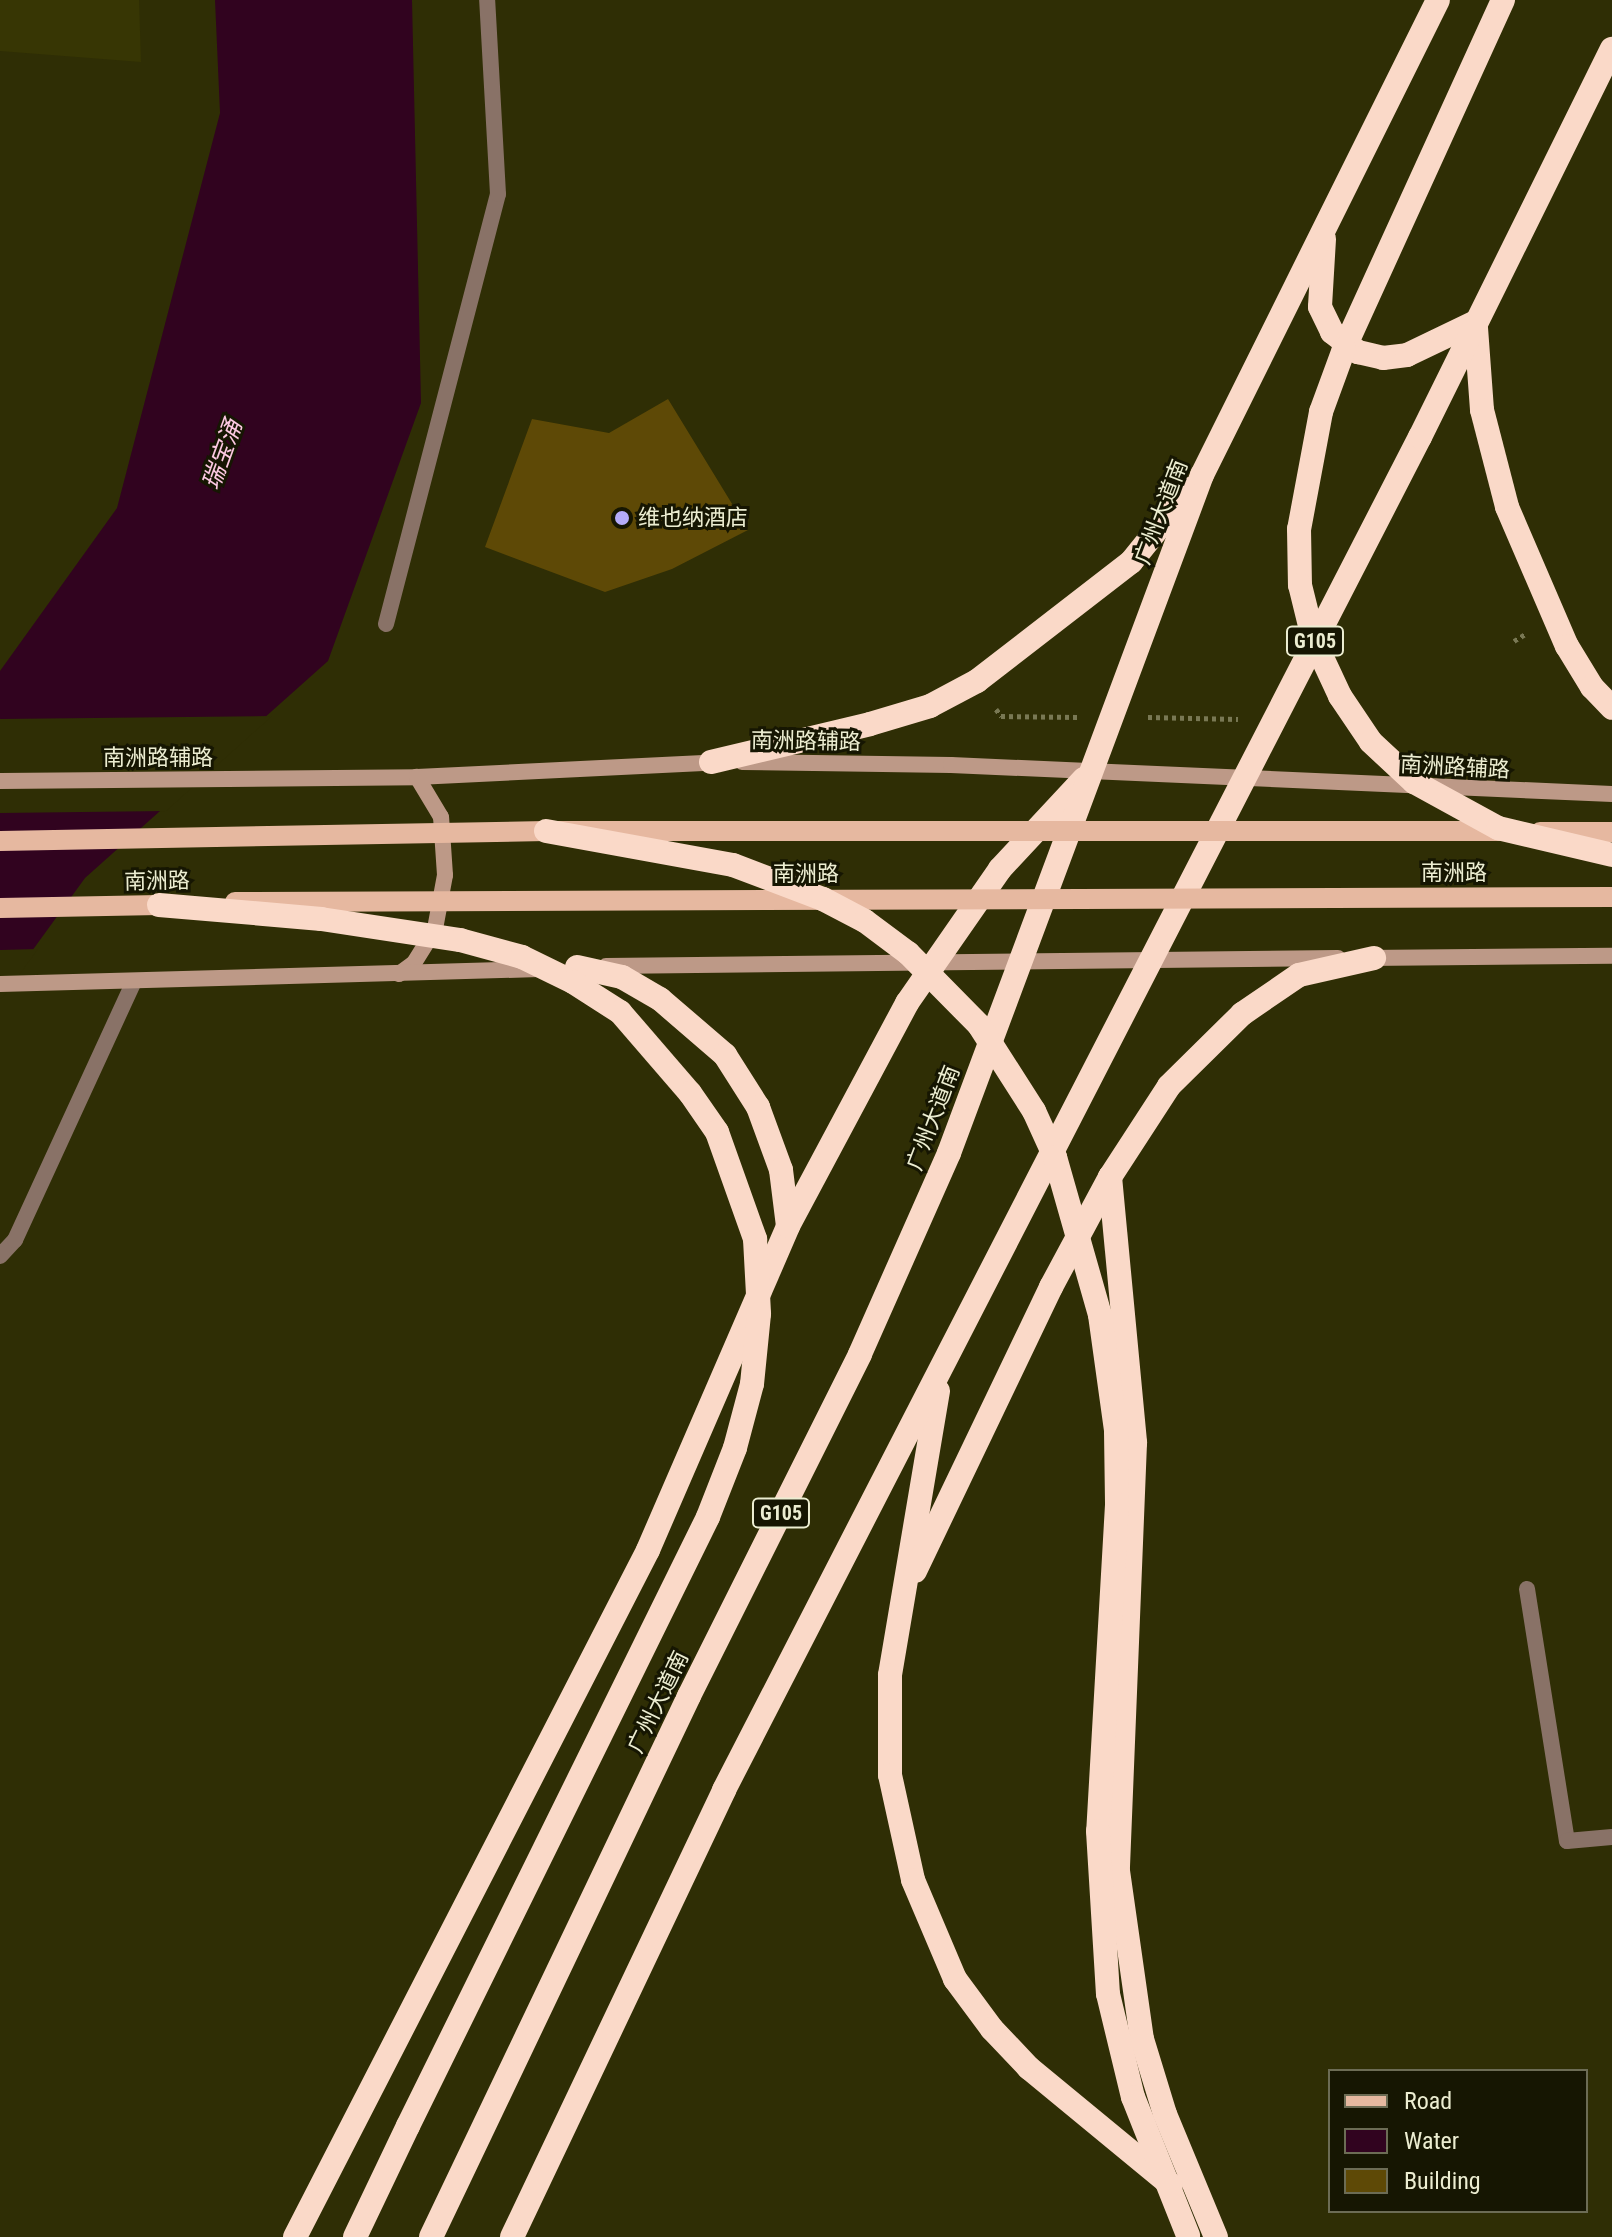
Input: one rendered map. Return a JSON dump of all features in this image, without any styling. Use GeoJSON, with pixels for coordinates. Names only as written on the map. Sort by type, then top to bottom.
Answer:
{"type":"FeatureCollection","features":[{"type":"Feature","properties":{"kind":"highway","name":"广州大道南"},"geometry":{"type":"LineString","coordinates":[[431,2237],[689,1696],[860,1354],[949,1153],[1202,475],[1438,0]]}},
{"type":"Feature","properties":{"kind":"highway"},"geometry":{"type":"LineString","coordinates":[[1503,0],[1344,349],[1321,412],[1299,529],[1300,585],[1313,638],[1340,696],[1371,742],[1414,782],[1498,828],[1612,855]]}},
{"type":"Feature","properties":{"kind":"highway","name":"G105"},"geometry":{"type":"LineString","coordinates":[[512,2237],[724,1790],[1273,723],[1612,49]]}},
{"type":"Feature","properties":{"kind":"highway"},"geometry":{"type":"LineString","coordinates":[[1325,228],[1320,307],[1332,332],[1358,352],[1383,358],[1407,355],[1476,322],[1482,410],[1507,507],[1567,646],[1592,687],[1612,708]]}},
{"type":"Feature","properties":{"kind":"highway"},"geometry":{"type":"LineString","coordinates":[[711,762],[870,724],[930,706],[977,681],[1131,562],[1202,475]]}},
{"type":"Feature","properties":{"kind":"highway"},"geometry":{"type":"LineString","coordinates":[[295,2237],[648,1550],[788,1226],[907,1003],[1000,869],[1091,771]]}},
{"type":"Feature","properties":{"kind":"highway"},"geometry":{"type":"LineString","coordinates":[[546,831],[733,865],[823,899],[865,921],[908,953],[979,1025],[1034,1111],[1055,1157],[1100,1315],[1116,1431],[1117,1505],[1098,1831],[1108,1994],[1133,2097],[1189,2237]]}},
{"type":"Feature","properties":{"kind":"highway"},"geometry":{"type":"LineString","coordinates":[[159,905],[399,928],[522,957],[573,982],[620,1012],[690,1093],[717,1132],[755,1239],[759,1314],[752,1384],[714,1503],[355,2237]]}},
{"type":"Feature","properties":{"kind":"highway"},"geometry":{"type":"LineString","coordinates":[[900,1602],[980,1428],[1110,1177],[1169,1086],[1242,1014],[1299,975],[1374,958]]}},
{"type":"Feature","properties":{"kind":"highway"},"geometry":{"type":"LineString","coordinates":[[577,967],[622,977],[660,999],[725,1055],[758,1107],[781,1170],[788,1226]]}},
{"type":"Feature","properties":{"kind":"highway"},"geometry":{"type":"LineString","coordinates":[[1110,1177],[1135,1443],[1118,1871],[1142,2039],[1216,2237]]}},
{"type":"Feature","properties":{"kind":"highway"},"geometry":{"type":"LineString","coordinates":[[943,1365],[900,1602],[890,1675],[890,1775],[913,1880],[955,1979],[1029,2068],[1205,2212]]}},
{"type":"Feature","properties":{"kind":"main road","name":"南洲路辅路"},"geometry":{"type":"LineString","coordinates":[[0,781],[417,777],[711,762],[1091,771],[1612,794]]}},
{"type":"Feature","properties":{"kind":"main road"},"geometry":{"type":"LineString","coordinates":[[398,974],[414,963],[435,929],[445,875],[441,817],[417,777]]}},
{"type":"Feature","properties":{"kind":"main road","name":"南洲路"},"geometry":{"type":"LineString","coordinates":[[0,841],[546,831],[1612,832]]}},
{"type":"Feature","properties":{"kind":"main road","name":"南洲路"},"geometry":{"type":"LineString","coordinates":[[0,908],[480,898],[1612,897]]}},
{"type":"Feature","properties":{"kind":"main road"},"geometry":{"type":"LineString","coordinates":[[0,984],[938,959],[1612,956]]}},
{"type":"Feature","properties":{"kind":"street"},"geometry":{"type":"LineString","coordinates":[[386,624],[498,194],[487,0]]}},
{"type":"Feature","properties":{"kind":"street"},"geometry":{"type":"LineString","coordinates":[[0,1256],[15,1240],[134,981]]}},
{"type":"Feature","properties":{"kind":"street"},"geometry":{"type":"LineString","coordinates":[[1527,1589],[1567,1841],[1612,1837]]}},
{"type":"Feature","properties":{"kind":"path"},"geometry":{"type":"LineString","coordinates":[[1001,716],[1222,716],[1273,723]]}},
{"type":"Feature","properties":{"kind":"shaded area"},"geometry":{"type":"Polygon","coordinates":[[[0,0],[139,0],[141,62],[0,51],[0,0]]]}},
{"type":"Feature","properties":{"kind":"water","name":"瑞宝涌"},"geometry":{"type":"Polygon","coordinates":[[[215,0],[412,0],[421,403],[328,661],[85,878],[0,995],[0,671],[117,508],[220,113],[215,0]]]}},
{"type":"Feature","properties":{"kind":"pier"},"geometry":{"type":"Polygon","coordinates":[[[272,716],[166,811],[0,813],[0,719],[272,716]]]}},
{"type":"Feature","properties":{"kind":"pier"},"geometry":{"type":"Polygon","coordinates":[[[38,949],[3,997],[0,999],[0,950],[38,949]]]}},
{"type":"Feature","properties":{"kind":"building"},"geometry":{"type":"Polygon","coordinates":[[[668,399],[748,530],[672,569],[605,592],[485,547],[532,419],[609,433],[668,399]]]}},
{"type":"Feature","properties":{"kind":"place","name":"维也纳酒店"},"geometry":{"type":"Point","coordinates":[622,518]}}]}
